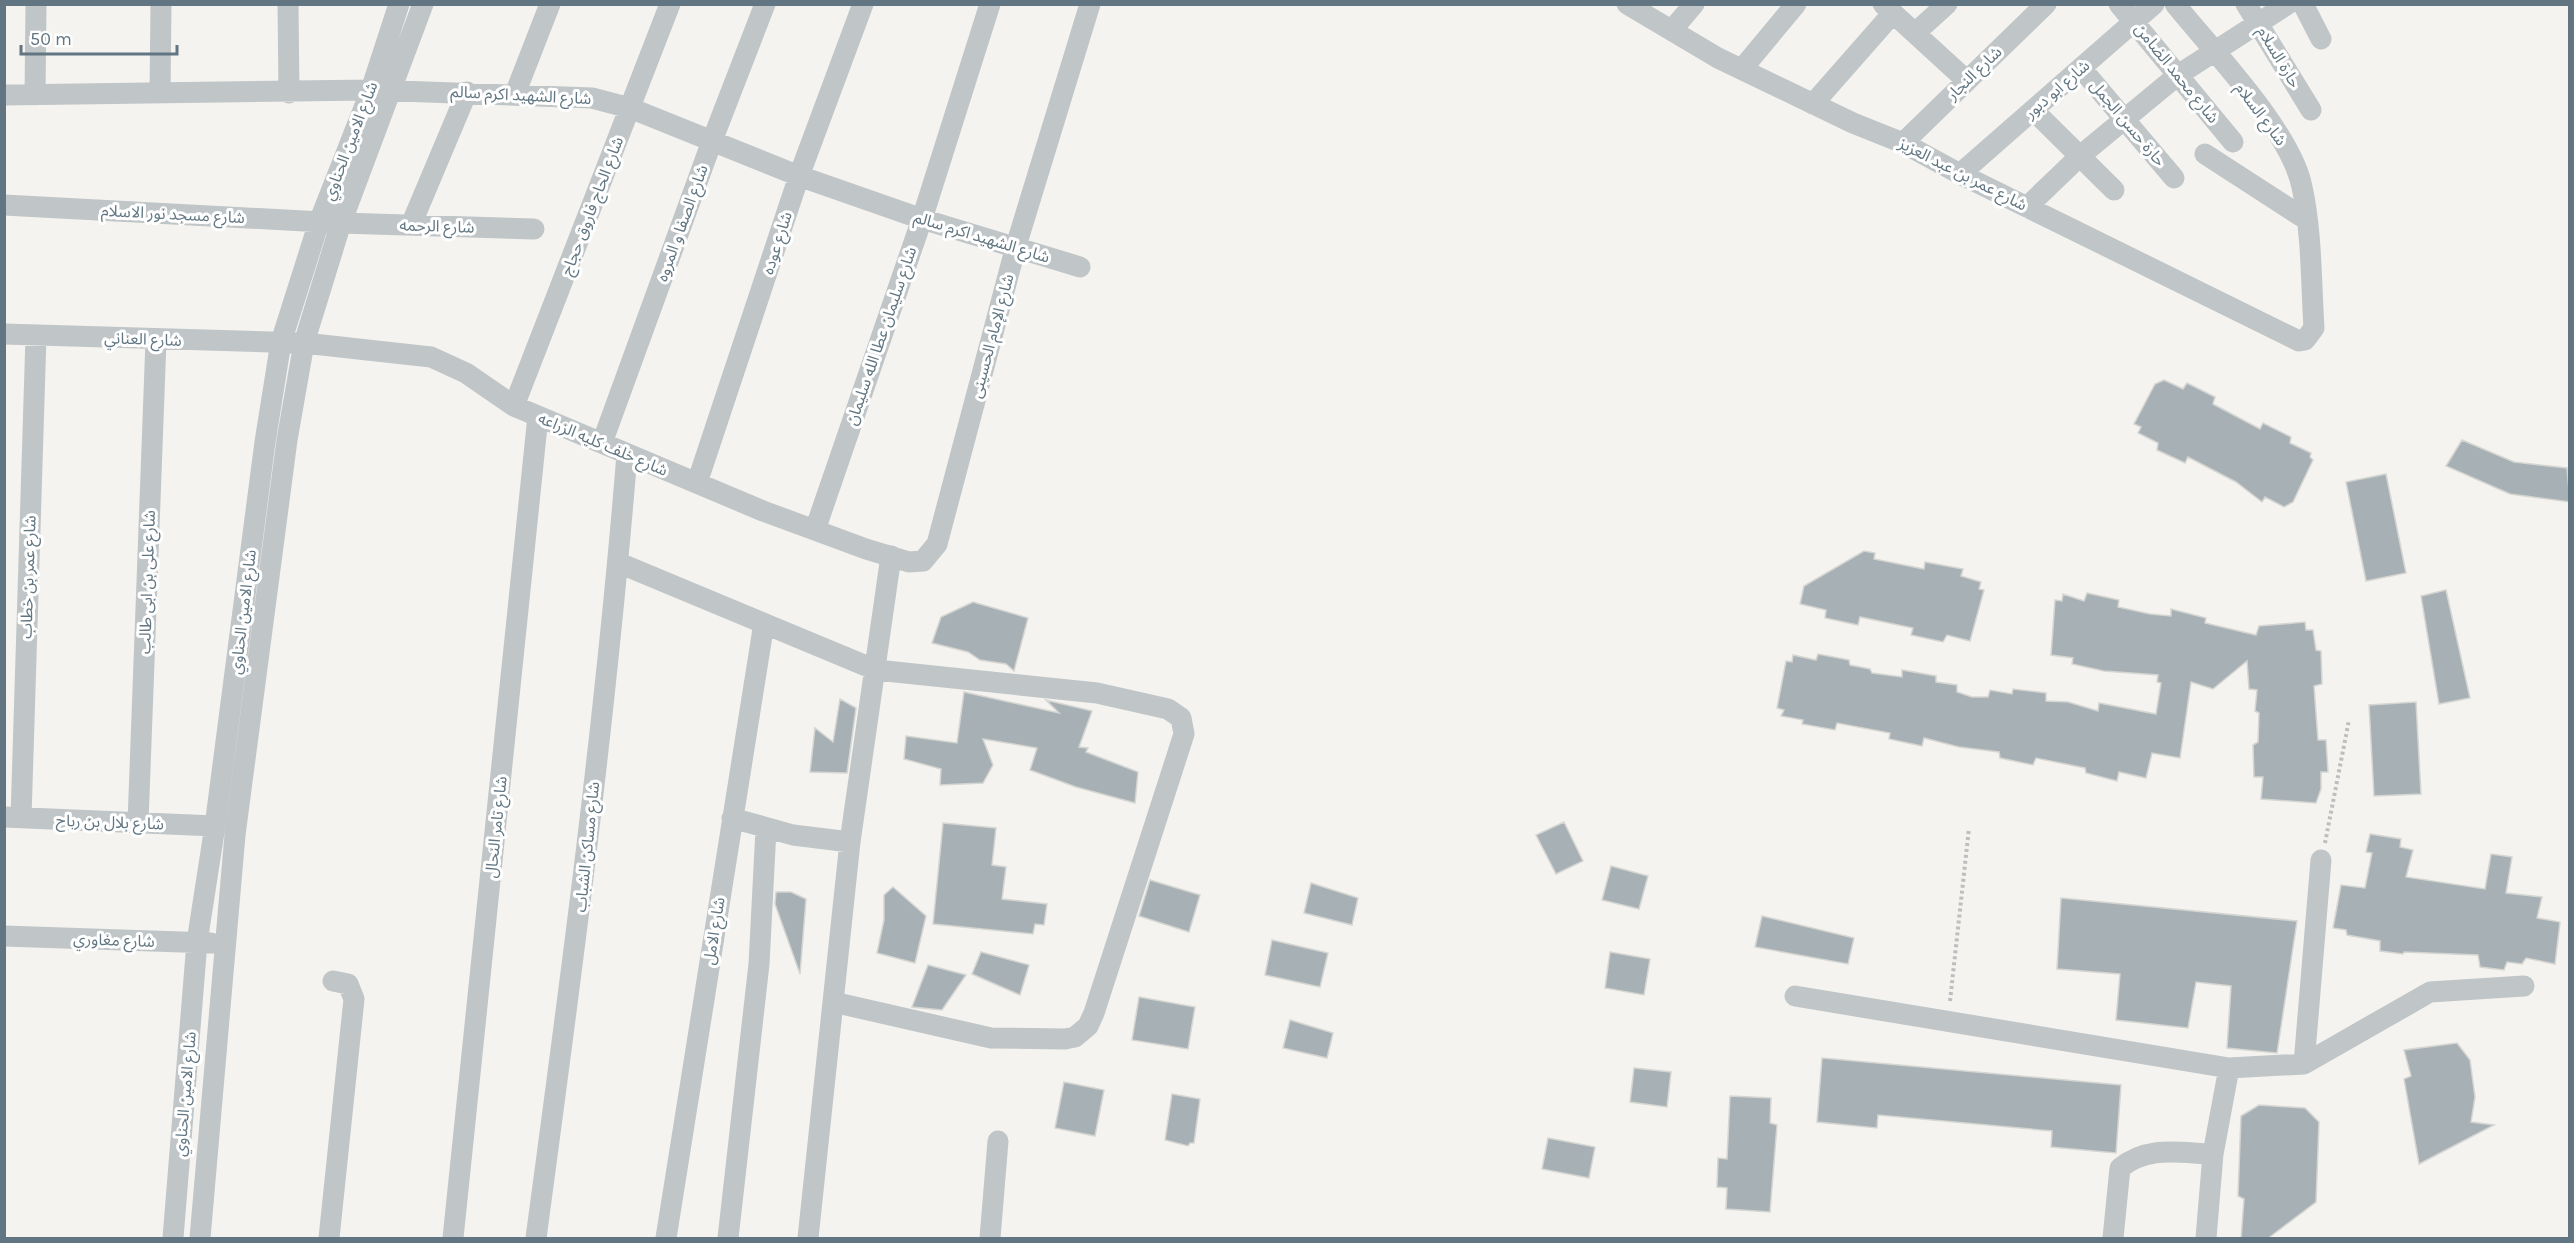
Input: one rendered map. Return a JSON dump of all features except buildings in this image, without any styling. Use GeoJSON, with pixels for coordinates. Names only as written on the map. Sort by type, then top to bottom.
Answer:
{"type":"FeatureCollection","features":[{"type":"Feature","properties":{"kind":"street"},"geometry":{"type":"LineString","coordinates":[[35,95],[36,4]]}},
{"type":"Feature","properties":{"kind":"street"},"geometry":{"type":"LineString","coordinates":[[160,93],[161,4]]}},
{"type":"Feature","properties":{"kind":"street"},"geometry":{"type":"LineString","coordinates":[[288,4],[289,93]]}},
{"type":"Feature","properties":{"kind":"street","name":"شارع الامين الحناوي"},"geometry":{"type":"LineString","coordinates":[[200,1239],[235,835],[287,440],[304,343],[381,90],[399,4]]}},
{"type":"Feature","properties":{"kind":"street","name":"شارع الامين الحناوي"},"geometry":{"type":"LineString","coordinates":[[173,1239],[197,942],[215,826],[265,441],[281,342],[319,222],[423,4]]}},
{"type":"Feature","properties":{"kind":"street"},"geometry":{"type":"LineString","coordinates":[[515,94],[550,4]]}},
{"type":"Feature","properties":{"kind":"street","name":"شارع الحاج فاروق حجاج"},"geometry":{"type":"LineString","coordinates":[[514,406],[670,4]]}},
{"type":"Feature","properties":{"kind":"street","name":"شارع الصفا و المروه"},"geometry":{"type":"LineString","coordinates":[[602,443],[712,141],[765,4]]}},
{"type":"Feature","properties":{"kind":"street","name":"شارع عوده"},"geometry":{"type":"LineString","coordinates":[[697,483],[799,176],[863,4]]}},
{"type":"Feature","properties":{"kind":"street","name":"شارع سليمان عطا الله سليمان"},"geometry":{"type":"LineString","coordinates":[[815,530],[922,219],[990,4]]}},
{"type":"Feature","properties":{"kind":"street","name":"شارع الإمام الحسينى"},"geometry":{"type":"LineString","coordinates":[[924,561],[937,544],[1016,246],[1090,4]]}},
{"type":"Feature","properties":{"kind":"street","name":"شارع عمر بن عبد العزيز"},"geometry":{"type":"LineString","coordinates":[[1628,4],[1742,69],[1813,104],[1903,142],[1960,174],[2300,341]]}},
{"type":"Feature","properties":{"kind":"street"},"geometry":{"type":"LineString","coordinates":[[1672,30],[1694,4]]}},
{"type":"Feature","properties":{"kind":"street"},"geometry":{"type":"LineString","coordinates":[[1742,69],[1796,4]]}},
{"type":"Feature","properties":{"kind":"street"},"geometry":{"type":"LineString","coordinates":[[1915,33],[1947,4]]}},
{"type":"Feature","properties":{"kind":"street","name":"شارع النجار"},"geometry":{"type":"LineString","coordinates":[[1903,142],[2046,4]]}},
{"type":"Feature","properties":{"kind":"street","name":"شارع محمد الضامن"},"geometry":{"type":"LineString","coordinates":[[2119,4],[2233,142]]}},
{"type":"Feature","properties":{"kind":"street","name":"شارع ابو دبور"},"geometry":{"type":"LineString","coordinates":[[1960,174],[2154,4]]}},
{"type":"Feature","properties":{"kind":"street","name":"شارع السلام"},"geometry":{"type":"LineString","coordinates":[[2175,4],[2273,126],[2291,154],[2302,186],[2307,220],[2314,328],[2309,338],[2300,341]]}},
{"type":"Feature","properties":{"kind":"street","name":"حارة السلام"},"geometry":{"type":"LineString","coordinates":[[2246,4],[2311,110]]}},
{"type":"Feature","properties":{"kind":"street"},"geometry":{"type":"LineString","coordinates":[[2027,207],[2080,156],[2178,75],[2288,4]]}},
{"type":"Feature","properties":{"kind":"street"},"geometry":{"type":"LineString","coordinates":[[2303,4],[2321,39]]}},
{"type":"Feature","properties":{"kind":"street"},"geometry":{"type":"LineString","coordinates":[[1813,104],[1888,9],[1966,80]]}},
{"type":"Feature","properties":{"kind":"street","name":"حارة حسن الجمل"},"geometry":{"type":"LineString","coordinates":[[2081,68],[2175,178]]}},
{"type":"Feature","properties":{"kind":"street","name":"شارع الشهيد اكرم سالم"},"geometry":{"type":"LineString","coordinates":[[4,95],[381,90],[592,98],[630,108],[799,176],[922,219],[1080,267]]}},
{"type":"Feature","properties":{"kind":"street"},"geometry":{"type":"LineString","coordinates":[[411,225],[467,92]]}},
{"type":"Feature","properties":{"kind":"street"},"geometry":{"type":"LineString","coordinates":[[2033,110],[2114,190]]}},
{"type":"Feature","properties":{"kind":"street"},"geometry":{"type":"LineString","coordinates":[[2205,154],[2307,220]]}},
{"type":"Feature","properties":{"kind":"street","name":"شارع مسجد نور الاسلام"},"geometry":{"type":"LineString","coordinates":[[4,205],[341,223]]}},
{"type":"Feature","properties":{"kind":"street","name":"شارع الرحمه"},"geometry":{"type":"LineString","coordinates":[[341,223],[534,229]]}},
{"type":"Feature","properties":{"kind":"street","name":"شارع العناني"},"geometry":{"type":"LineString","coordinates":[[4,334],[281,342]]}},
{"type":"Feature","properties":{"kind":"street","name":"شارع عمر بن خطاب"},"geometry":{"type":"LineString","coordinates":[[13,818],[36,336]]}},
{"type":"Feature","properties":{"kind":"street","name":"شارع على بن ابى طالب"},"geometry":{"type":"LineString","coordinates":[[138,823],[156,340]]}},
{"type":"Feature","properties":{"kind":"street","name":"شارع خلف كليه الزراعه"},"geometry":{"type":"LineString","coordinates":[[281,342],[431,357],[466,373],[514,406],[697,483],[815,530],[909,562],[924,561]]}},
{"type":"Feature","properties":{"kind":"street","name":"شارع تامر النحال"},"geometry":{"type":"LineString","coordinates":[[453,1239],[538,416]]}},
{"type":"Feature","properties":{"kind":"street","name":"شارع مساكن الشباب"},"geometry":{"type":"LineString","coordinates":[[536,1239],[577,936],[619,564],[627,454]]}},
{"type":"Feature","properties":{"kind":"street"},"geometry":{"type":"LineString","coordinates":[[808,1239],[850,842],[891,556]]}},
{"type":"Feature","properties":{"kind":"street"},"geometry":{"type":"LineString","coordinates":[[619,564],[876,670],[1051,687],[1135,700],[1175,711],[1184,726],[1184,734],[1094,1012],[1083,1032],[1065,1039],[991,1038],[833,1002]]}},
{"type":"Feature","properties":{"kind":"street","name":"شارع الامل"},"geometry":{"type":"LineString","coordinates":[[666,1239],[764,623]]}},
{"type":"Feature","properties":{"kind":"street","name":"شارع بلال بن رباح"},"geometry":{"type":"LineString","coordinates":[[13,818],[215,826]]}},
{"type":"Feature","properties":{"kind":"street"},"geometry":{"type":"LineString","coordinates":[[732,818],[766,829],[850,842]]}},
{"type":"Feature","properties":{"kind":"street"},"geometry":{"type":"LineString","coordinates":[[728,1239],[759,964],[766,829]]}},
{"type":"Feature","properties":{"kind":"street"},"geometry":{"type":"LineString","coordinates":[[2304,1064],[2321,860]]}},
{"type":"Feature","properties":{"kind":"street","name":"شارع مغاوري"},"geometry":{"type":"LineString","coordinates":[[4,936],[224,944]]}},
{"type":"Feature","properties":{"kind":"street"},"geometry":{"type":"LineString","coordinates":[[329,1239],[354,999],[348,984],[333,981]]}},
{"type":"Feature","properties":{"kind":"street"},"geometry":{"type":"LineString","coordinates":[[1796,996],[2229,1068],[2304,1064],[2430,992],[2524,986]]}},
{"type":"Feature","properties":{"kind":"street"},"geometry":{"type":"LineString","coordinates":[[188,1062],[215,1062]]}},
{"type":"Feature","properties":{"kind":"street"},"geometry":{"type":"LineString","coordinates":[[2206,1239],[2213,1154],[2229,1068]]}},
{"type":"Feature","properties":{"kind":"street"},"geometry":{"type":"LineString","coordinates":[[990,1239],[998,1141]]}},
{"type":"Feature","properties":{"kind":"street"},"geometry":{"type":"LineString","coordinates":[[2113,1239],[2120,1168],[2147,1152],[2213,1154]]}},
{"type":"Feature","properties":{"kind":"path"},"geometry":{"type":"LineString","coordinates":[[2321,860],[2349,720]]}},
{"type":"Feature","properties":{"kind":"path"},"geometry":{"type":"LineString","coordinates":[[1948,1023],[1970,828]]}}]}
